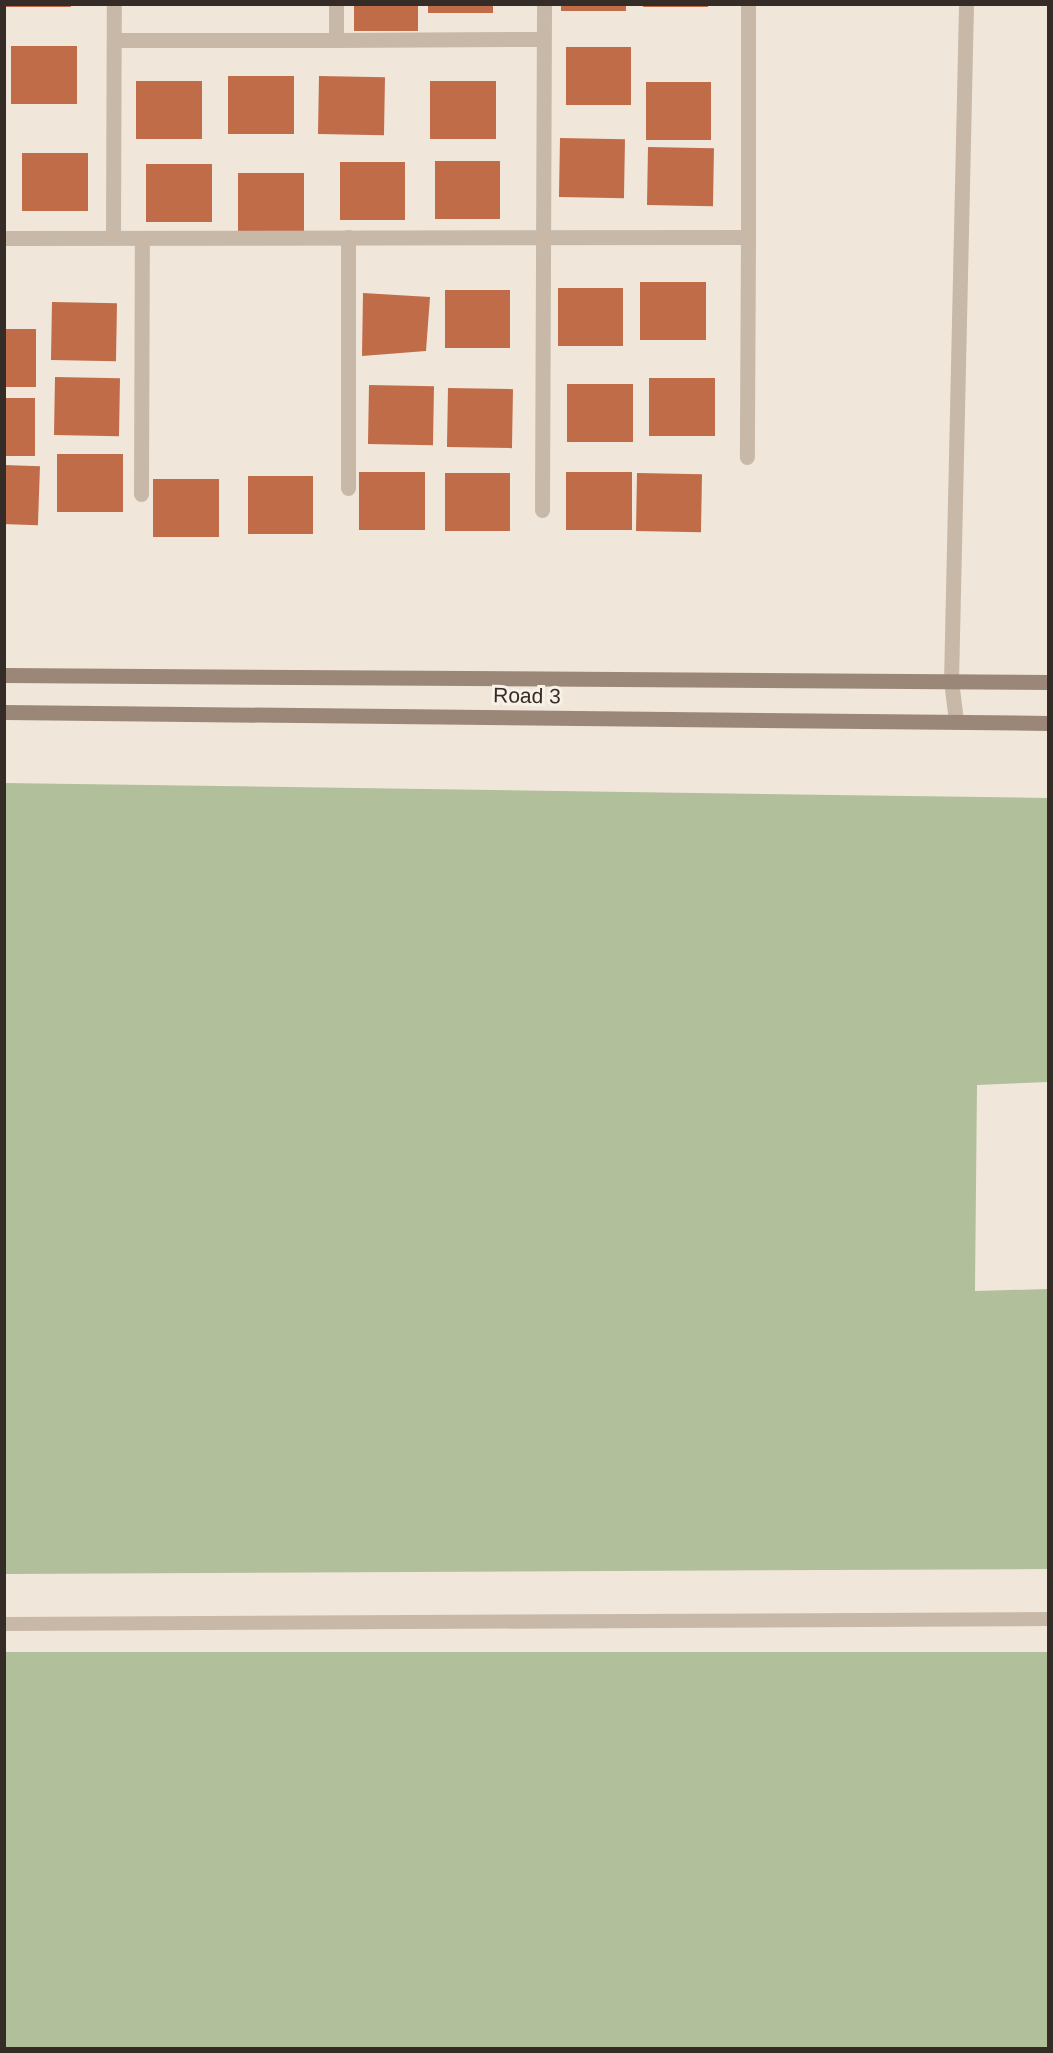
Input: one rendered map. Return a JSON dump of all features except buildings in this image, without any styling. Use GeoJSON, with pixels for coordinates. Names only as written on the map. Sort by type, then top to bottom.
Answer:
{"type":"FeatureCollection","features":[{"type":"Feature","properties":{"kind":"street"},"geometry":{"type":"LineString","coordinates":[[113,237],[114,4]]}},
{"type":"Feature","properties":{"kind":"street"},"geometry":{"type":"LineString","coordinates":[[336,4],[336,40]]}},
{"type":"Feature","properties":{"kind":"street"},"geometry":{"type":"LineString","coordinates":[[542,510],[544,4]]}},
{"type":"Feature","properties":{"kind":"street"},"geometry":{"type":"LineString","coordinates":[[747,457],[748,4]]}},
{"type":"Feature","properties":{"kind":"street"},"geometry":{"type":"LineString","coordinates":[[956,721],[951,682],[966,4]]}},
{"type":"Feature","properties":{"kind":"street"},"geometry":{"type":"LineString","coordinates":[[114,40],[543,39]]}},
{"type":"Feature","properties":{"kind":"street"},"geometry":{"type":"LineString","coordinates":[[348,237],[348,488]]}},
{"type":"Feature","properties":{"kind":"street"},"geometry":{"type":"LineString","coordinates":[[4,238],[748,237]]}},
{"type":"Feature","properties":{"kind":"street"},"geometry":{"type":"LineString","coordinates":[[141,494],[142,238]]}},
{"type":"Feature","properties":{"kind":"street","name":"Road 3"},"geometry":{"type":"LineString","coordinates":[[4,675],[1048,682]]}},
{"type":"Feature","properties":{"kind":"street","name":"Road 3"},"geometry":{"type":"LineString","coordinates":[[4,712],[1048,723]]}},
{"type":"Feature","properties":{"kind":"lane"},"geometry":{"type":"LineString","coordinates":[[4,1624],[1048,1619]]}},
{"type":"Feature","properties":{"kind":"green space"},"geometry":{"type":"Polygon","coordinates":[[[4,783],[1048,798],[1048,1082],[977,1085],[975,1291],[1048,1289],[1048,1569],[5,1574],[4,783]]]}},
{"type":"Feature","properties":{"kind":"green space"},"geometry":{"type":"Polygon","coordinates":[[[4,1652],[1048,1652],[1048,2048],[4,2048],[4,1652]]]}}]}
